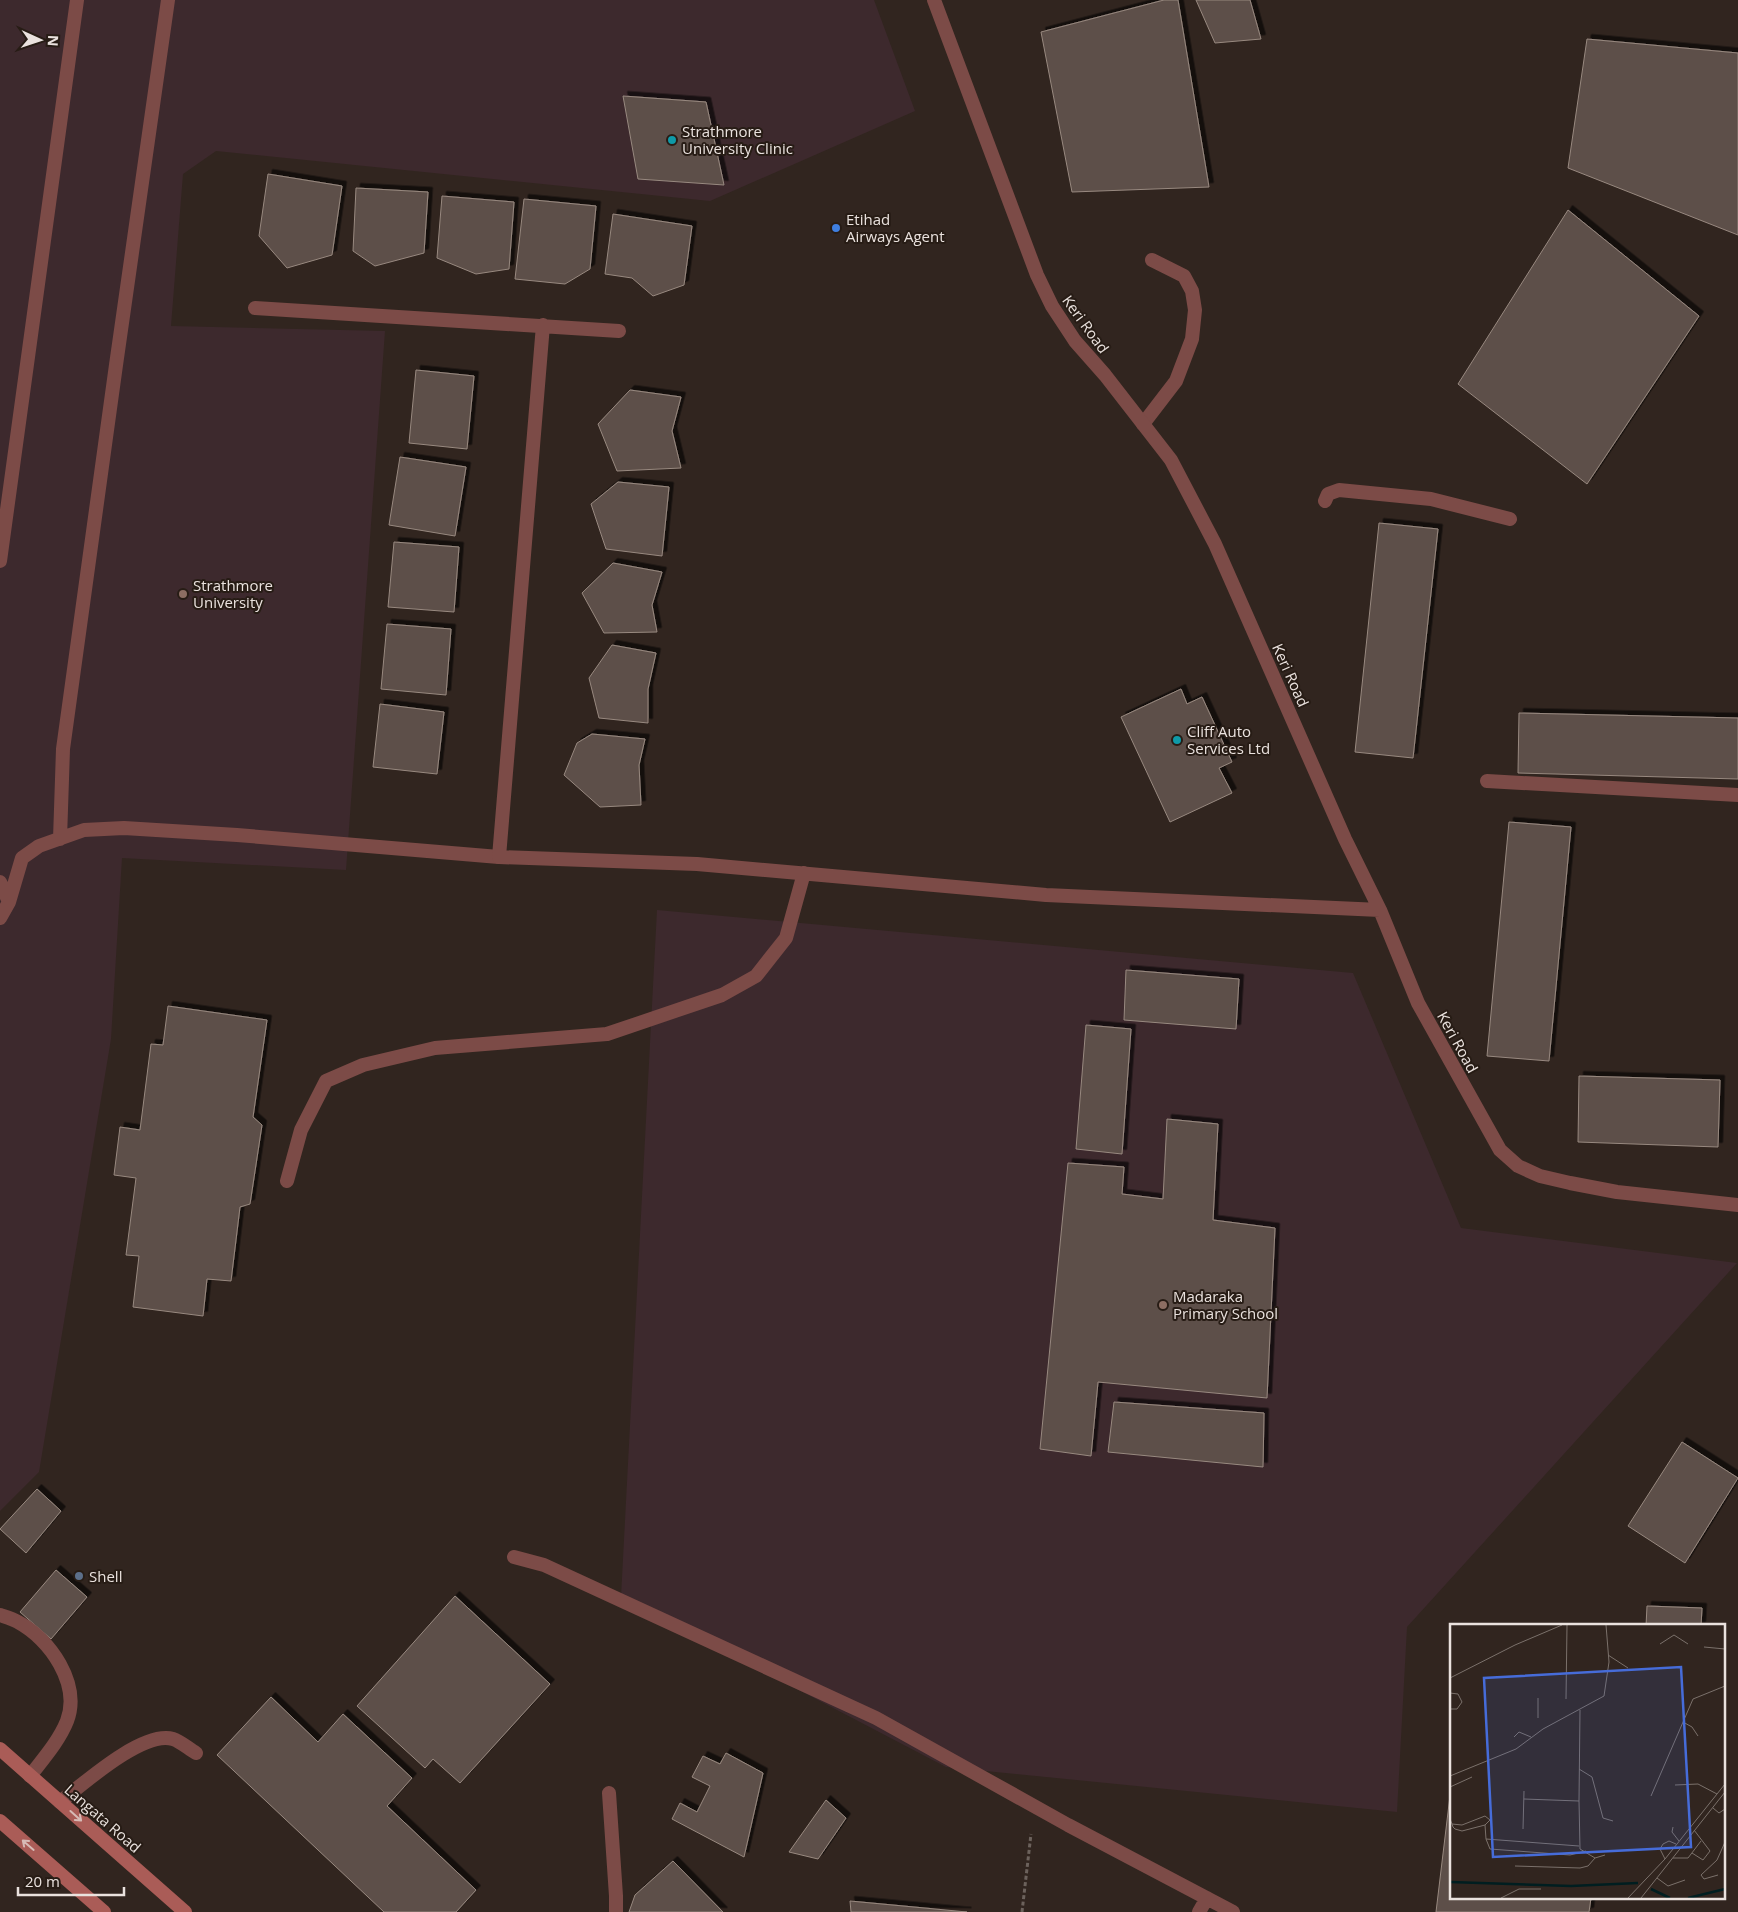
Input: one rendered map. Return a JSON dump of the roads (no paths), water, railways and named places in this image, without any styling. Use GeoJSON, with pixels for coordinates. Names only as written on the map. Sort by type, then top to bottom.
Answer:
{"type":"FeatureCollection","features":[{"type":"Feature","properties":{"kind":"main road","name":"Langata Road"},"geometry":{"type":"LineString","coordinates":[[0,1749],[185,1912]]}},
{"type":"Feature","properties":{"kind":"main road"},"geometry":{"type":"LineString","coordinates":[[0,1821],[104,1912]]}},
{"type":"Feature","properties":{"kind":"street"},"geometry":{"type":"LineString","coordinates":[[0,561],[77,0]]}},
{"type":"Feature","properties":{"kind":"street"},"geometry":{"type":"LineString","coordinates":[[60,839],[63,749],[168,0]]}},
{"type":"Feature","properties":{"kind":"street","name":"Keri Road"},"geometry":{"type":"LineString","coordinates":[[934,0],[1037,276],[1052,306],[1075,341],[1105,375],[1171,460],[1215,544],[1341,830],[1380,910],[1418,1004],[1500,1150],[1518,1166],[1540,1176],[1618,1192],[1738,1205]]}},
{"type":"Feature","properties":{"kind":"street"},"geometry":{"type":"LineString","coordinates":[[1143,424],[1176,380],[1192,339],[1194,310],[1192,291],[1184,276],[1152,260]]}},
{"type":"Feature","properties":{"kind":"street"},"geometry":{"type":"LineString","coordinates":[[254,308],[619,331]]}},
{"type":"Feature","properties":{"kind":"street"},"geometry":{"type":"LineString","coordinates":[[500,857],[543,325]]}},
{"type":"Feature","properties":{"kind":"street"},"geometry":{"type":"LineString","coordinates":[[1325,501],[1328,494],[1339,490],[1431,499],[1510,519]]}},
{"type":"Feature","properties":{"kind":"street"},"geometry":{"type":"LineString","coordinates":[[1487,781],[1738,795]]}},
{"type":"Feature","properties":{"kind":"street"},"geometry":{"type":"LineString","coordinates":[[0,918],[8,902],[22,858],[39,846],[84,830],[124,828],[238,835],[500,857],[698,864],[1046,894],[1380,910]]}},
{"type":"Feature","properties":{"kind":"street"},"geometry":{"type":"LineString","coordinates":[[287,1181],[302,1130],[326,1081],[363,1066],[435,1048],[607,1034],[722,995],[756,976],[786,938],[804,873]]}},
{"type":"Feature","properties":{"kind":"street"},"geometry":{"type":"LineString","coordinates":[[0,882],[8,902]]}},
{"type":"Feature","properties":{"kind":"street"},"geometry":{"type":"LineString","coordinates":[[514,1557],[544,1565],[876,1718],[1034,1806],[1233,1912]]}},
{"type":"Feature","properties":{"kind":"street"},"geometry":{"type":"LineString","coordinates":[[0,1615],[18,1622],[46,1644],[59,1662],[68,1683],[70,1706],[67,1722],[30,1776]]}},
{"type":"Feature","properties":{"kind":"street"},"geometry":{"type":"LineString","coordinates":[[60,1802],[122,1754],[155,1739],[173,1739],[196,1754]]}},
{"type":"Feature","properties":{"kind":"street"},"geometry":{"type":"LineString","coordinates":[[609,1793],[616,1912]]}},
{"type":"Feature","properties":{"kind":"street"},"geometry":{"type":"LineString","coordinates":[[1199,1912],[1207,1898]]}},
{"type":"Feature","properties":{"kind":"place","name":"Strathmore University Clinic"},"geometry":{"type":"Point","coordinates":[672,140]}},
{"type":"Feature","properties":{"kind":"place","name":"Etihad Airways Agent"},"geometry":{"type":"Point","coordinates":[836,228]}},
{"type":"Feature","properties":{"kind":"place","name":"Strathmore University"},"geometry":{"type":"Point","coordinates":[183,594]}},
{"type":"Feature","properties":{"kind":"place","name":"Cliff Auto Services Ltd"},"geometry":{"type":"Point","coordinates":[1177,740]}},
{"type":"Feature","properties":{"kind":"place","name":"Madaraka Primary School"},"geometry":{"type":"Point","coordinates":[1163,1305]}},
{"type":"Feature","properties":{"kind":"place","name":"Shell"},"geometry":{"type":"Point","coordinates":[79,1576]}}]}
